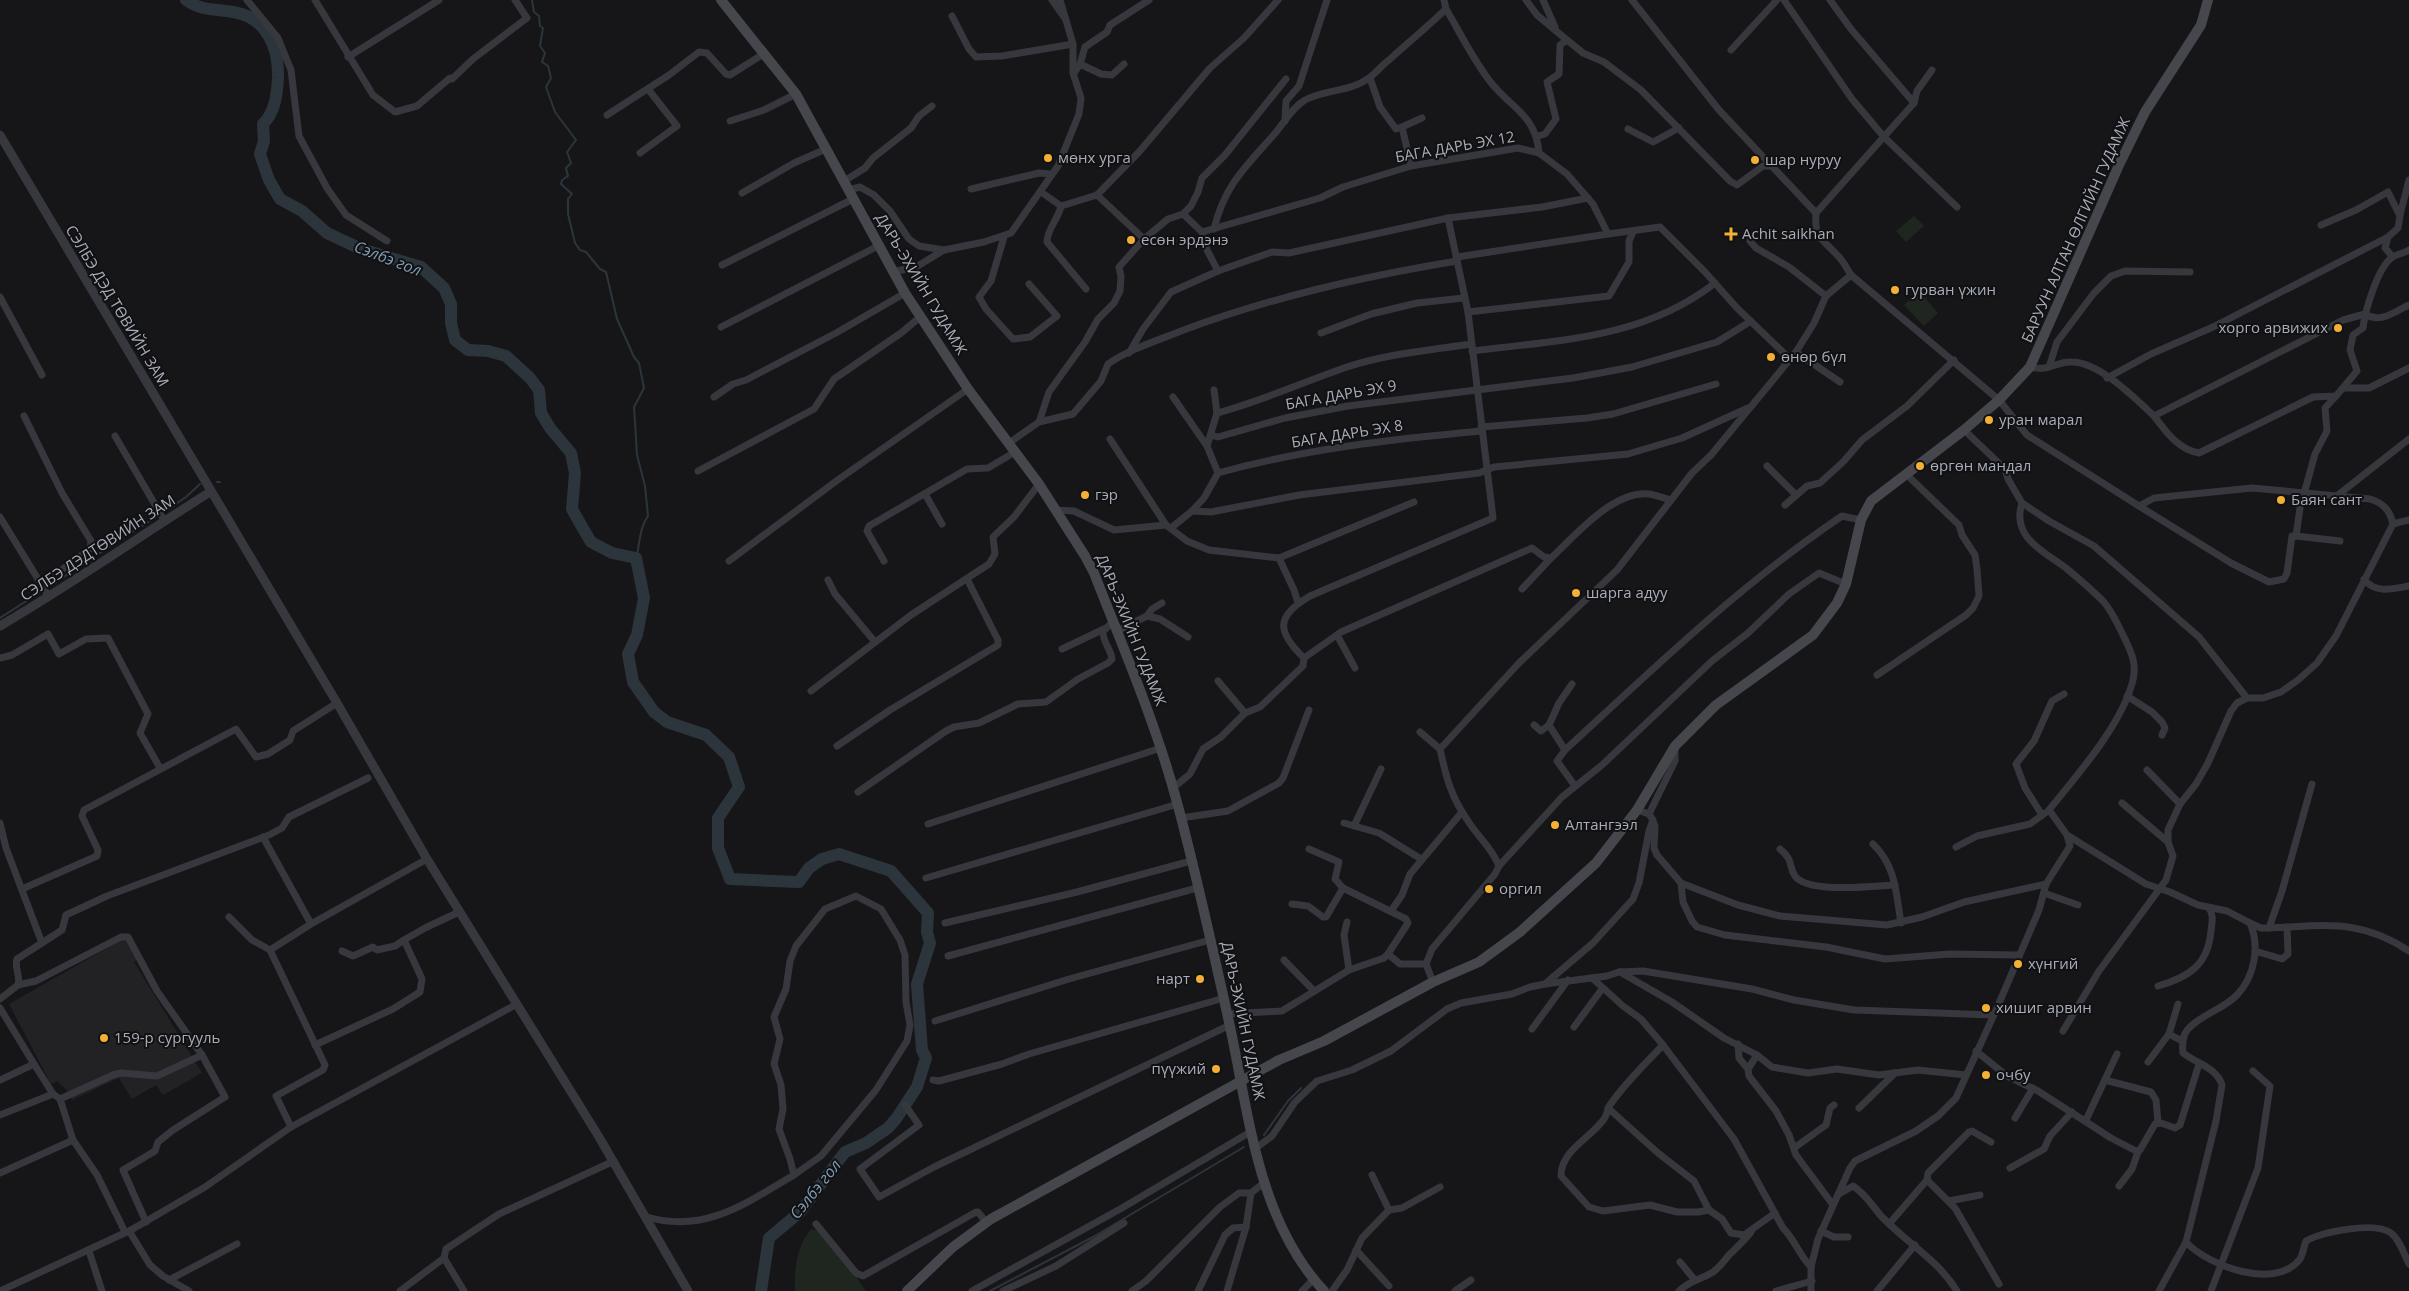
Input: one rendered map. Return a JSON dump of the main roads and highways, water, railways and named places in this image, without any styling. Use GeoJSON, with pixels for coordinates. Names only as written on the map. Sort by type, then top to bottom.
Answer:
{"type":"FeatureCollection","features":[{"type":"Feature","properties":{"kind":"main road","name":"ДАРЬ-ЭХИЙН ГУДАМЖ"},"geometry":{"type":"LineString","coordinates":[[721,0],[796,94],[892,272],[920,317],[968,389],[1039,484],[1086,556],[1112,627],[1161,748],[1178,804],[1224,998],[1252,1132],[1276,1216],[1285,1238],[1313,1280],[1324,1291]]}},
{"type":"Feature","properties":{"kind":"main road","name":"БАРУУН АЛТАН ӨЛГИЙН ГУДАМЖ"},"geometry":{"type":"LineString","coordinates":[[1241,1082],[1433,982],[1479,962],[1520,932],[1596,863],[1637,810],[1674,746],[1716,706],[1813,636],[1837,603],[1846,584],[1861,520],[1871,501],[1964,430],[1998,400],[2030,367],[2118,165],[2145,112],[2201,25],[2208,0]]}},
{"type":"Feature","properties":{"kind":"main road"},"geometry":{"type":"LineString","coordinates":[[907,1291],[953,1248],[986,1222],[1241,1082]]}},
{"type":"Feature","properties":{"kind":"waterway","name":"Сэлбэ гол"},"geometry":{"type":"LineString","coordinates":[[186,0],[203,8],[245,15],[255,20],[269,36],[276,56],[278,84],[273,109],[263,124],[264,141],[260,154],[269,180],[280,199],[302,211],[327,233],[361,249],[421,267],[444,288],[451,304],[451,323],[455,340],[468,350],[488,351],[506,356],[530,378],[539,390],[541,413],[550,428],[571,453],[575,473],[572,509],[581,525],[591,542],[612,553],[636,558],[644,598],[637,635],[628,654],[633,682],[654,712],[667,722],[706,735],[729,757],[739,787],[718,818],[718,848],[730,879],[799,882],[809,868],[822,859],[839,854],[891,871],[928,913],[927,932],[930,943],[917,984],[922,1050],[926,1058],[917,1087],[888,1128],[866,1143],[845,1152],[800,1212],[769,1238],[761,1291]]}},
{"type":"Feature","properties":{"kind":"waterway"},"geometry":{"type":"LineString","coordinates":[[532,0],[534,12],[539,16],[540,26],[543,28],[540,46],[545,53],[542,62],[548,66],[551,78],[546,87],[555,112],[576,140],[567,152],[571,163],[566,168],[568,176],[562,180],[561,184],[572,194],[568,199],[568,214],[575,243],[580,250],[586,252],[600,269],[606,272],[617,319],[634,357],[639,363],[644,388],[634,407],[637,455],[645,486],[648,516],[641,531],[636,558]]}},
{"type":"Feature","properties":{"kind":"waterway"},"geometry":{"type":"LineString","coordinates":[[167,510],[186,497],[200,484]]}},
{"type":"Feature","properties":{"kind":"waterway"},"geometry":{"type":"LineString","coordinates":[[125,536],[158,516]]}},
{"type":"Feature","properties":{"kind":"waterway"},"geometry":{"type":"LineString","coordinates":[[50,586],[112,545]]}},
{"type":"Feature","properties":{"kind":"waterway"},"geometry":{"type":"LineString","coordinates":[[0,618],[42,591]]}},
{"type":"Feature","properties":{"kind":"waterway"},"geometry":{"type":"LineString","coordinates":[[1264,1135],[1288,1101],[1301,1088]]}},
{"type":"Feature","properties":{"kind":"waterway"},"geometry":{"type":"LineString","coordinates":[[990,1291],[1093,1237],[1244,1147]]}},
{"type":"Feature","properties":{"kind":"place","name":"мөнх урга"},"geometry":{"type":"Point","coordinates":[1048,158]}},
{"type":"Feature","properties":{"kind":"place","name":"шар нуруу"},"geometry":{"type":"Point","coordinates":[1755,160]}},
{"type":"Feature","properties":{"kind":"place","name":"Achit saikhan"},"geometry":{"type":"Point","coordinates":[1731,234]}},
{"type":"Feature","properties":{"kind":"place","name":"есөн эрдэнэ"},"geometry":{"type":"Point","coordinates":[1131,240]}},
{"type":"Feature","properties":{"kind":"place","name":"гурван үжин"},"geometry":{"type":"Point","coordinates":[1895,290]}},
{"type":"Feature","properties":{"kind":"place","name":"хорго арвижих"},"geometry":{"type":"Point","coordinates":[2338,328]}},
{"type":"Feature","properties":{"kind":"place","name":"өнөр бүл"},"geometry":{"type":"Point","coordinates":[1771,357]}},
{"type":"Feature","properties":{"kind":"place","name":"уран марал"},"geometry":{"type":"Point","coordinates":[1989,420]}},
{"type":"Feature","properties":{"kind":"place","name":"өргөн мандал"},"geometry":{"type":"Point","coordinates":[1920,466]}},
{"type":"Feature","properties":{"kind":"place","name":"гэр"},"geometry":{"type":"Point","coordinates":[1085,495]}},
{"type":"Feature","properties":{"kind":"place","name":"Баян сант"},"geometry":{"type":"Point","coordinates":[2281,500]}},
{"type":"Feature","properties":{"kind":"place","name":"шарга адуу"},"geometry":{"type":"Point","coordinates":[1576,593]}},
{"type":"Feature","properties":{"kind":"place","name":"Алтангээл"},"geometry":{"type":"Point","coordinates":[1555,825]}},
{"type":"Feature","properties":{"kind":"place","name":"оргил"},"geometry":{"type":"Point","coordinates":[1489,889]}},
{"type":"Feature","properties":{"kind":"place","name":"хүнгий"},"geometry":{"type":"Point","coordinates":[2018,964]}},
{"type":"Feature","properties":{"kind":"place","name":"нарт"},"geometry":{"type":"Point","coordinates":[1200,979]}},
{"type":"Feature","properties":{"kind":"place","name":"хишиг арвин"},"geometry":{"type":"Point","coordinates":[1986,1008]}},
{"type":"Feature","properties":{"kind":"place","name":"159-р сургууль"},"geometry":{"type":"Point","coordinates":[104,1038]}},
{"type":"Feature","properties":{"kind":"place","name":"пүүжий"},"geometry":{"type":"Point","coordinates":[1216,1069]}},
{"type":"Feature","properties":{"kind":"place","name":"очбу"},"geometry":{"type":"Point","coordinates":[1986,1075]}}]}
